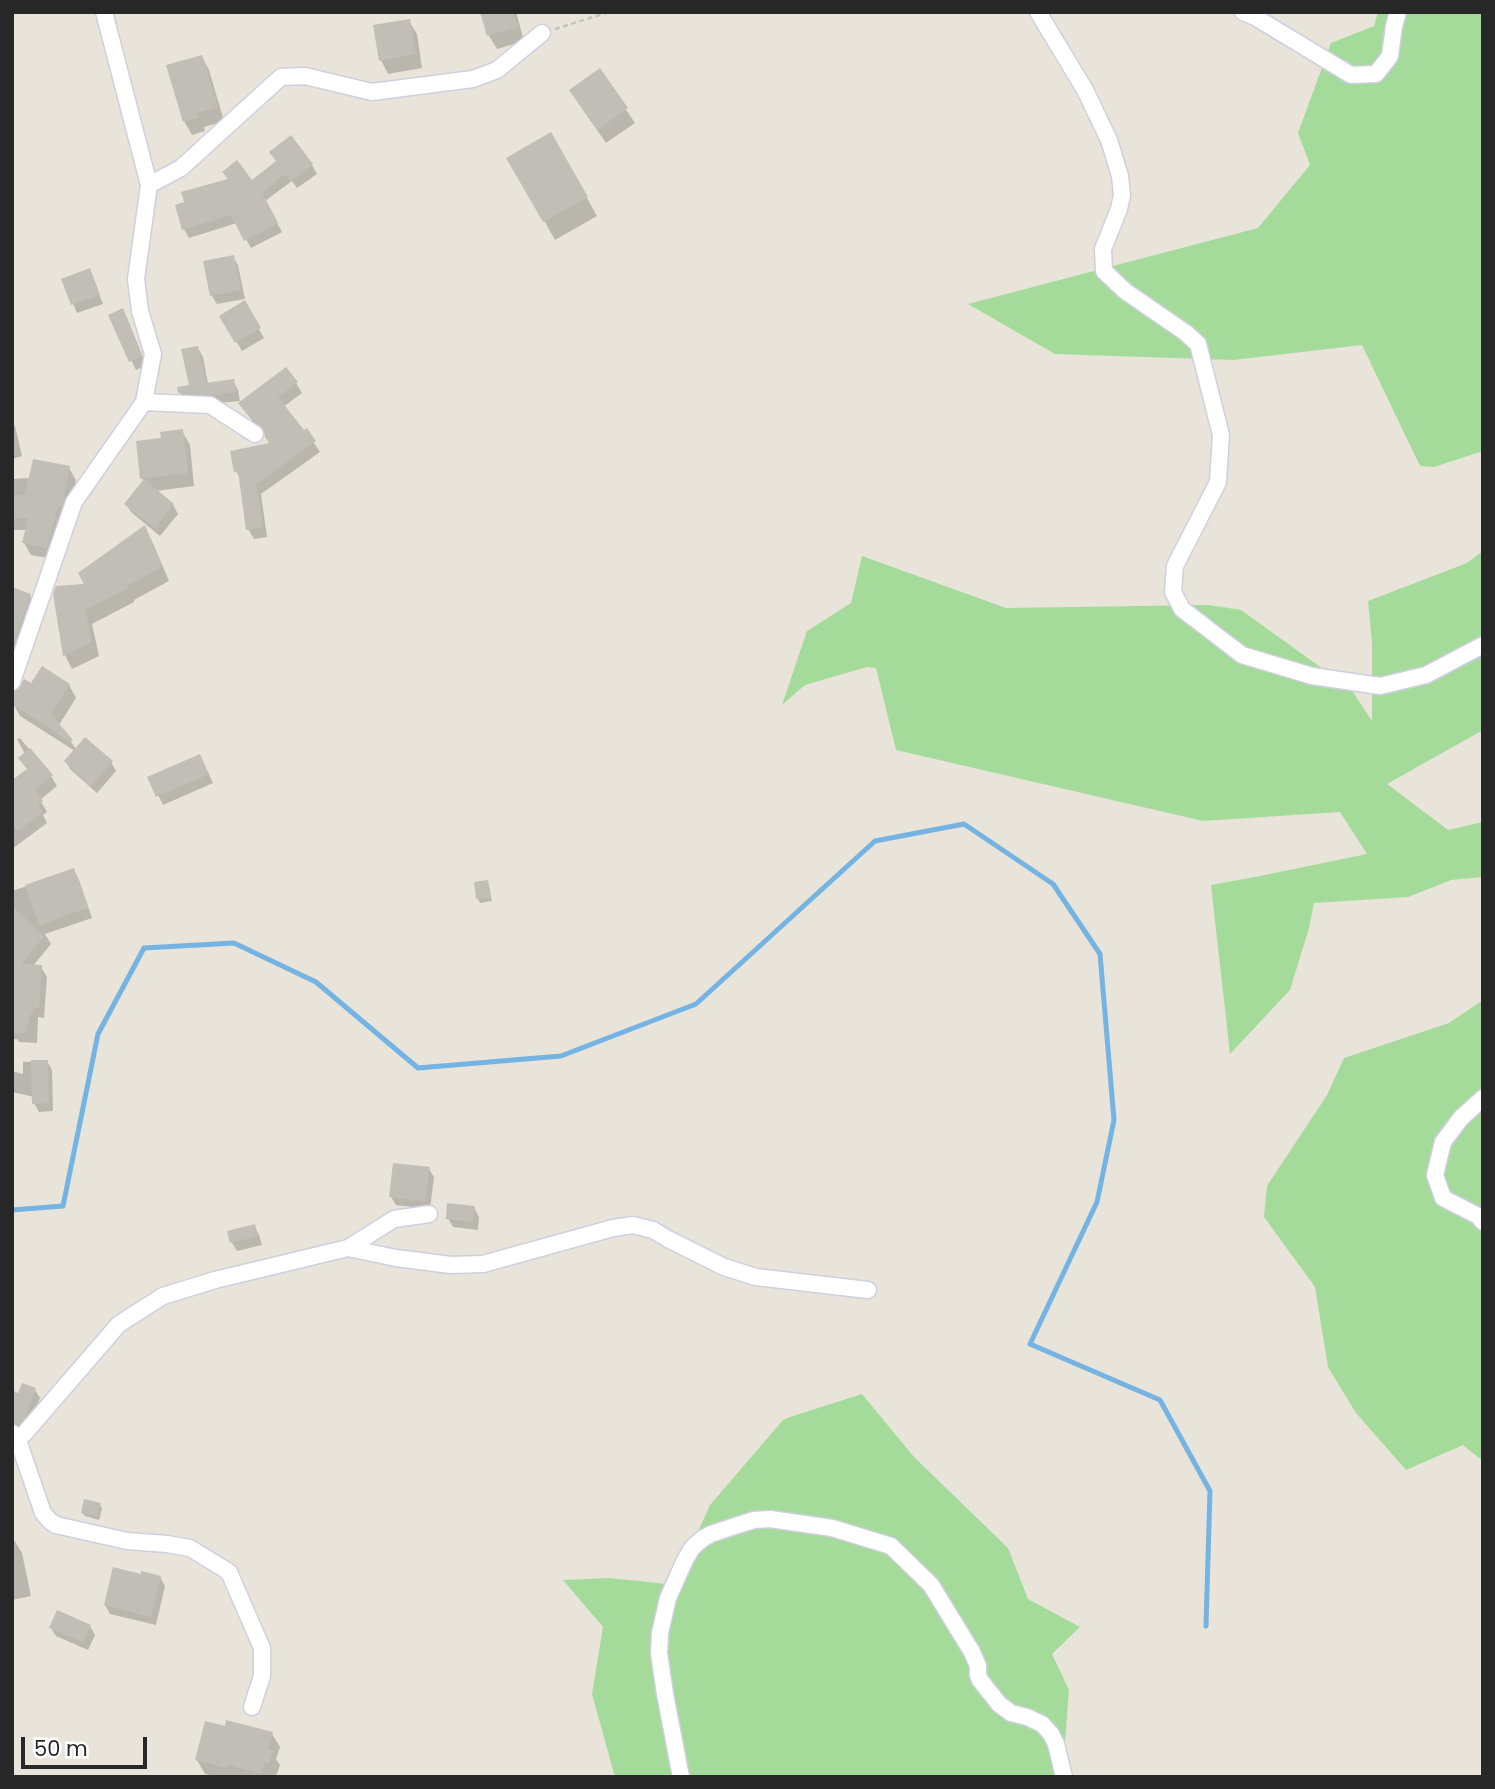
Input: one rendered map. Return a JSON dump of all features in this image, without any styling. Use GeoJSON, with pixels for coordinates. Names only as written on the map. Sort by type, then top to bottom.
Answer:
{"type":"FeatureCollection","features":[{"type":"Feature","properties":{"kind":"street"},"geometry":{"type":"LineString","coordinates":[[12,682],[74,502],[144,402],[153,354],[140,312],[136,279],[149,185],[104,12]]}},
{"type":"Feature","properties":{"kind":"street"},"geometry":{"type":"LineString","coordinates":[[1038,12],[1085,90],[1110,140],[1121,176],[1122,195],[1119,209],[1103,249],[1104,271],[1125,291],[1198,344],[1221,435],[1218,482],[1175,566],[1173,592],[1182,608],[1242,655],[1312,676],[1380,686],[1426,675],[1483,645]]}},
{"type":"Feature","properties":{"kind":"street"},"geometry":{"type":"LineString","coordinates":[[1244,12],[1351,75],[1376,74],[1390,56],[1398,12]]}},
{"type":"Feature","properties":{"kind":"street"},"geometry":{"type":"LineString","coordinates":[[149,185],[181,168],[281,77],[305,76],[372,92],[473,79],[497,70],[542,33]]}},
{"type":"Feature","properties":{"kind":"street"},"geometry":{"type":"LineString","coordinates":[[144,402],[210,405],[255,434]]}},
{"type":"Feature","properties":{"kind":"street"},"geometry":{"type":"LineString","coordinates":[[1483,1098],[1461,1118],[1443,1142],[1434,1175],[1443,1198],[1478,1216],[1483,1222]]}},
{"type":"Feature","properties":{"kind":"street"},"geometry":{"type":"LineString","coordinates":[[252,1707],[262,1676],[262,1648],[229,1572],[190,1548],[127,1541],[57,1525],[50,1521],[43,1513],[15,1435],[24,1434],[119,1324],[163,1296],[215,1280],[348,1248],[394,1219],[429,1214]]}},
{"type":"Feature","properties":{"kind":"street"},"geometry":{"type":"LineString","coordinates":[[348,1248],[450,1265],[483,1264],[613,1228],[633,1225],[653,1230],[724,1267],[756,1277],[868,1290]]}},
{"type":"Feature","properties":{"kind":"street"},"geometry":{"type":"LineString","coordinates":[[681,1777],[659,1653],[660,1633],[668,1598],[685,1560],[692,1548],[702,1539],[738,1525],[770,1519],[832,1528],[891,1546],[938,1595],[972,1651],[978,1666],[978,1675],[999,1704],[1011,1713],[1042,1724],[1051,1734],[1064,1777]]}},
{"type":"Feature","properties":{"kind":"path"},"geometry":{"type":"LineString","coordinates":[[542,33],[609,12]]}},
{"type":"Feature","properties":{"kind":"green space"},"geometry":{"type":"Polygon","coordinates":[[[1378,12],[1483,12],[1483,451],[1434,467],[1420,466],[1362,345],[1233,360],[1055,354],[968,304],[1258,228],[1310,165],[1298,133],[1331,43],[1374,26],[1378,12]]]}},
{"type":"Feature","properties":{"kind":"green space"},"geometry":{"type":"Polygon","coordinates":[[[1483,551],[1483,730],[1387,784],[1448,830],[1483,822],[1483,877],[1451,880],[1408,897],[1314,903],[1290,990],[1230,1054],[1211,885],[1367,854],[1340,812],[1203,821],[896,750],[876,668],[867,667],[805,685],[782,705],[807,631],[851,603],[862,556],[1006,608],[1209,605],[1241,610],[1351,689],[1372,721],[1372,643],[1368,601],[1467,563],[1483,551]]]}},
{"type":"Feature","properties":{"kind":"green space"},"geometry":{"type":"Polygon","coordinates":[[[1483,1000],[1483,1461],[1463,1445],[1406,1470],[1356,1413],[1328,1367],[1315,1287],[1264,1217],[1267,1186],[1327,1095],[1344,1058],[1449,1023],[1483,1000]]]}},
{"type":"Feature","properties":{"kind":"green space"},"geometry":{"type":"Polygon","coordinates":[[[862,1394],[914,1457],[1008,1548],[1028,1599],[1080,1627],[1052,1654],[1069,1690],[1064,1756],[1071,1777],[615,1777],[592,1694],[603,1627],[563,1580],[609,1578],[667,1584],[692,1545],[710,1505],[783,1420],[862,1394]]]}},
{"type":"Feature","properties":{"kind":"building"},"geometry":{"type":"Polygon","coordinates":[[[480,12],[513,12],[518,27],[487,36],[480,12]]]}},
{"type":"Feature","properties":{"kind":"building"},"geometry":{"type":"Polygon","coordinates":[[[410,19],[416,54],[379,61],[373,25],[410,19]]]}},
{"type":"Feature","properties":{"kind":"building"},"geometry":{"type":"Polygon","coordinates":[[[202,55],[218,107],[197,113],[199,117],[183,122],[166,65],[202,55]]]}},
{"type":"Feature","properties":{"kind":"building"},"geometry":{"type":"Polygon","coordinates":[[[600,68],[628,108],[597,130],[569,90],[600,68]]]}},
{"type":"Feature","properties":{"kind":"building"},"geometry":{"type":"Polygon","coordinates":[[[551,132],[588,197],[543,222],[506,158],[551,132]]]}},
{"type":"Feature","properties":{"kind":"building"},"geometry":{"type":"Polygon","coordinates":[[[291,135],[313,164],[291,181],[285,174],[262,192],[278,223],[244,241],[231,215],[182,230],[175,205],[184,202],[181,192],[228,179],[222,172],[237,160],[252,180],[276,161],[269,152],[291,135]]]}},
{"type":"Feature","properties":{"kind":"building"},"geometry":{"type":"Polygon","coordinates":[[[234,255],[241,290],[210,296],[203,261],[234,255]]]}},
{"type":"Feature","properties":{"kind":"building"},"geometry":{"type":"Polygon","coordinates":[[[90,268],[100,295],[71,305],[61,279],[90,268]]]}},
{"type":"Feature","properties":{"kind":"building"},"geometry":{"type":"Polygon","coordinates":[[[245,300],[261,328],[235,343],[219,316],[245,300]]]}},
{"type":"Feature","properties":{"kind":"building"},"geometry":{"type":"Polygon","coordinates":[[[123,308],[142,355],[129,362],[108,315],[123,308]]]}},
{"type":"Feature","properties":{"kind":"building"},"geometry":{"type":"Polygon","coordinates":[[[198,346],[206,383],[234,379],[236,392],[213,395],[178,393],[177,387],[189,385],[181,349],[198,346]]]}},
{"type":"Feature","properties":{"kind":"building"},"geometry":{"type":"Polygon","coordinates":[[[286,367],[298,382],[278,397],[316,441],[256,484],[263,527],[246,530],[238,471],[234,472],[230,451],[269,443],[264,429],[251,419],[238,403],[286,367]]]}},
{"type":"Feature","properties":{"kind":"building"},"geometry":{"type":"Polygon","coordinates":[[[183,429],[188,473],[140,479],[136,441],[161,438],[160,432],[183,429]]]}},
{"type":"Feature","properties":{"kind":"building"},"geometry":{"type":"Polygon","coordinates":[[[33,459],[70,466],[63,502],[61,507],[58,506],[47,548],[22,543],[28,518],[12,519],[12,496],[25,495],[33,459]]]}},
{"type":"Feature","properties":{"kind":"building"},"geometry":{"type":"Polygon","coordinates":[[[144,479],[174,504],[155,528],[124,504],[144,479]]]}},
{"type":"Feature","properties":{"kind":"building"},"geometry":{"type":"Polygon","coordinates":[[[145,525],[162,567],[85,610],[92,642],[63,656],[53,594],[56,586],[84,584],[78,573],[145,525]]]}},
{"type":"Feature","properties":{"kind":"building"},"geometry":{"type":"Polygon","coordinates":[[[12,587],[31,594],[12,648],[12,587]]]}},
{"type":"Feature","properties":{"kind":"building"},"geometry":{"type":"Polygon","coordinates":[[[42,666],[70,684],[51,714],[73,740],[71,742],[12,704],[12,692],[19,689],[24,679],[31,683],[42,666]]]}},
{"type":"Feature","properties":{"kind":"building"},"geometry":{"type":"Polygon","coordinates":[[[85,737],[113,761],[91,786],[64,761],[85,737]]]}},
{"type":"Feature","properties":{"kind":"building"},"geometry":{"type":"Polygon","coordinates":[[[30,748],[53,775],[35,790],[43,801],[38,805],[43,812],[18,831],[12,824],[12,780],[27,769],[18,758],[30,748]]]}},
{"type":"Feature","properties":{"kind":"building"},"geometry":{"type":"Polygon","coordinates":[[[200,754],[209,774],[156,797],[147,777],[200,754]]]}},
{"type":"Feature","properties":{"kind":"building"},"geometry":{"type":"Polygon","coordinates":[[[74,868],[88,908],[39,925],[25,885],[74,868]]]}},
{"type":"Feature","properties":{"kind":"building"},"geometry":{"type":"Polygon","coordinates":[[[488,880],[491,898],[476,899],[474,882],[488,880]]]}},
{"type":"Feature","properties":{"kind":"building"},"geometry":{"type":"Polygon","coordinates":[[[12,906],[44,936],[21,964],[42,965],[39,1008],[34,1008],[33,1014],[30,1014],[25,1033],[12,1033],[12,906]]]}},
{"type":"Feature","properties":{"kind":"building"},"geometry":{"type":"Polygon","coordinates":[[[31,1060],[48,1060],[49,1103],[32,1104],[31,1060]]]}},
{"type":"Feature","properties":{"kind":"building"},"geometry":{"type":"Polygon","coordinates":[[[393,1163],[430,1167],[425,1201],[389,1197],[393,1163]]]}},
{"type":"Feature","properties":{"kind":"building"},"geometry":{"type":"Polygon","coordinates":[[[447,1203],[475,1206],[473,1222],[446,1219],[447,1203]]]}},
{"type":"Feature","properties":{"kind":"building"},"geometry":{"type":"Polygon","coordinates":[[[255,1224],[258,1236],[230,1243],[227,1231],[255,1224]]]}},
{"type":"Feature","properties":{"kind":"building"},"geometry":{"type":"Polygon","coordinates":[[[22,1383],[36,1388],[25,1417],[18,1425],[12,1423],[12,1390],[18,1393],[22,1383]]]}},
{"type":"Feature","properties":{"kind":"building"},"geometry":{"type":"Polygon","coordinates":[[[84,1499],[101,1503],[97,1517],[81,1513],[84,1499]]]}},
{"type":"Feature","properties":{"kind":"building"},"geometry":{"type":"Polygon","coordinates":[[[113,1567],[161,1576],[151,1617],[104,1605],[113,1567]]]}},
{"type":"Feature","properties":{"kind":"building"},"geometry":{"type":"Polygon","coordinates":[[[57,1610],[91,1625],[83,1642],[49,1628],[57,1610]]]}},
{"type":"Feature","properties":{"kind":"building"},"geometry":{"type":"Polygon","coordinates":[[[226,1720],[273,1732],[268,1749],[273,1750],[269,1764],[265,1762],[261,1774],[195,1760],[205,1721],[225,1726],[226,1720]]]}},
{"type":"Feature","properties":{"kind":"waterway"},"geometry":{"type":"LineString","coordinates":[[12,1210],[63,1206],[98,1034],[144,948],[234,943],[316,982],[418,1068],[561,1056],[696,1004],[875,841],[964,824],[1053,884],[1100,954],[1114,1120],[1097,1202],[1030,1344],[1160,1400],[1210,1491],[1206,1626]]}}]}
